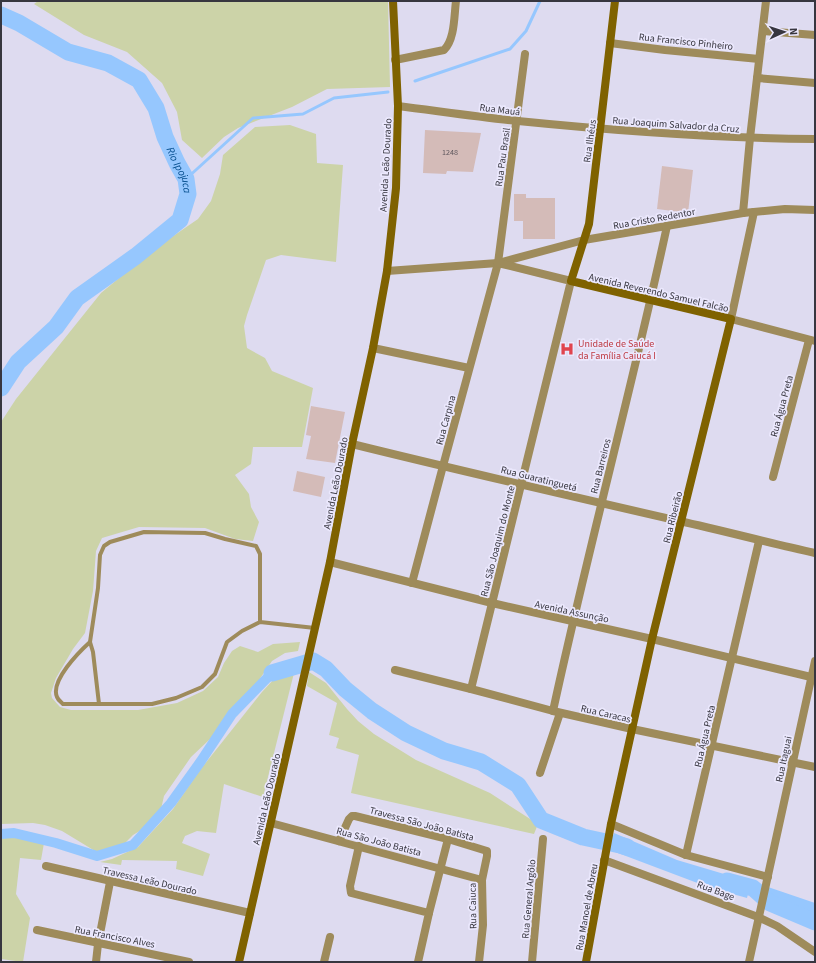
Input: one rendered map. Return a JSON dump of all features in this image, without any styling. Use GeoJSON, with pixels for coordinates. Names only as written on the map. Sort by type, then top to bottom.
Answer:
{"type":"FeatureCollection","features":[{"type":"Feature","properties":{"kind":"main road","name":"Avenida Leão Dourado"},"geometry":{"type":"LineString","coordinates":[[239,962],[330,562],[387,272],[396,188],[398,106],[393,1]]}},
{"type":"Feature","properties":{"kind":"main road","name":"Rua Ilhéus"},"geometry":{"type":"LineString","coordinates":[[571,281],[589,224],[615,1]]}},
{"type":"Feature","properties":{"kind":"main road","name":"Avenida Reverendo Samuel Falcão"},"geometry":{"type":"LineString","coordinates":[[571,281],[731,319]]}},
{"type":"Feature","properties":{"kind":"main road","name":"Rua Ribeirão"},"geometry":{"type":"LineString","coordinates":[[611,826],[652,639],[731,319]]}},
{"type":"Feature","properties":{"kind":"main road","name":"Rua Manoel de Abreu"},"geometry":{"type":"LineString","coordinates":[[586,962],[611,826]]}},
{"type":"Feature","properties":{"kind":"street"},"geometry":{"type":"LineString","coordinates":[[395,60],[444,50],[449,45],[456,1]]}},
{"type":"Feature","properties":{"kind":"street","name":"Rua Joaquim Salvador da Cruz"},"geometry":{"type":"LineString","coordinates":[[743,213],[766,1]]}},
{"type":"Feature","properties":{"kind":"street"},"geometry":{"type":"LineString","coordinates":[[763,30],[815,35]]}},
{"type":"Feature","properties":{"kind":"street","name":"Rua Francisco Pinheiro"},"geometry":{"type":"LineString","coordinates":[[610,43],[673,51],[759,59]]}},
{"type":"Feature","properties":{"kind":"street","name":"Rua Pau Brasil"},"geometry":{"type":"LineString","coordinates":[[498,263],[525,54]]}},
{"type":"Feature","properties":{"kind":"street"},"geometry":{"type":"LineString","coordinates":[[757,78],[815,83]]}},
{"type":"Feature","properties":{"kind":"street","name":"Rua Mauá"},"geometry":{"type":"LineString","coordinates":[[398,106],[517,121],[601,129]]}},
{"type":"Feature","properties":{"kind":"street","name":"Rua Joaquim Salvador da Cruz"},"geometry":{"type":"LineString","coordinates":[[601,129],[750,138],[815,139]]}},
{"type":"Feature","properties":{"kind":"street","name":"Rua Cristo Redentor"},"geometry":{"type":"LineString","coordinates":[[498,263],[584,240],[743,213],[785,209],[815,210]]}},
{"type":"Feature","properties":{"kind":"street","name":"Rua Ribeirão"},"geometry":{"type":"LineString","coordinates":[[731,319],[754,212]]}},
{"type":"Feature","properties":{"kind":"street","name":"Rua Barreiros"},"geometry":{"type":"LineString","coordinates":[[540,773],[557,712],[572,621],[651,301],[667,226]]}},
{"type":"Feature","properties":{"kind":"street"},"geometry":{"type":"LineString","coordinates":[[387,272],[498,263]]}},
{"type":"Feature","properties":{"kind":"street","name":"Avenida Reverendo Samuel Falcão"},"geometry":{"type":"LineString","coordinates":[[498,263],[571,281]]}},
{"type":"Feature","properties":{"kind":"street","name":"Rua Carpina"},"geometry":{"type":"LineString","coordinates":[[412,583],[498,263]]}},
{"type":"Feature","properties":{"kind":"street","name":"Rua São Joaquim do Monte"},"geometry":{"type":"LineString","coordinates":[[471,689],[571,281]]}},
{"type":"Feature","properties":{"kind":"street","name":"Avenida Reverendo Samuel Falcão"},"geometry":{"type":"LineString","coordinates":[[731,319],[812,340]]}},
{"type":"Feature","properties":{"kind":"street","name":"Rua Água Preta"},"geometry":{"type":"LineString","coordinates":[[773,477],[812,340]]}},
{"type":"Feature","properties":{"kind":"street"},"geometry":{"type":"LineString","coordinates":[[373,348],[469,368]]}},
{"type":"Feature","properties":{"kind":"street","name":"Rua Guaratinguetá"},"geometry":{"type":"LineString","coordinates":[[352,444],[601,504],[815,553]]}},
{"type":"Feature","properties":{"kind":"street","name":"Rua Água Preta"},"geometry":{"type":"LineString","coordinates":[[686,855],[759,541]]}},
{"type":"Feature","properties":{"kind":"street","name":"Avenida Assunção"},"geometry":{"type":"LineString","coordinates":[[330,562],[492,603],[811,677]]}},
{"type":"Feature","properties":{"kind":"street","name":"Rua Itaguai"},"geometry":{"type":"LineString","coordinates":[[749,962],[815,661]]}},
{"type":"Feature","properties":{"kind":"street","name":"Rua Caracas"},"geometry":{"type":"LineString","coordinates":[[395,670],[557,712],[815,767]]}},
{"type":"Feature","properties":{"kind":"street","name":"Travessa São João Batista"},"geometry":{"type":"LineString","coordinates":[[339,841],[349,819],[352,816],[359,816],[448,839],[487,851]]}},
{"type":"Feature","properties":{"kind":"street","name":"Rua São João Batista"},"geometry":{"type":"LineString","coordinates":[[271,823],[482,880]]}},
{"type":"Feature","properties":{"kind":"street"},"geometry":{"type":"LineString","coordinates":[[611,826],[686,855],[767,880]]}},
{"type":"Feature","properties":{"kind":"street"},"geometry":{"type":"LineString","coordinates":[[418,962],[448,839]]}},
{"type":"Feature","properties":{"kind":"street","name":"Rua General Argôlo"},"geometry":{"type":"LineString","coordinates":[[532,962],[544,839]]}},
{"type":"Feature","properties":{"kind":"street"},"geometry":{"type":"LineString","coordinates":[[359,846],[350,886],[351,893],[429,913]]}},
{"type":"Feature","properties":{"kind":"street","name":"Rua Caiuca"},"geometry":{"type":"LineString","coordinates":[[479,962],[484,926],[482,880],[487,851]]}},
{"type":"Feature","properties":{"kind":"street","name":"Rua Bage"},"geometry":{"type":"LineString","coordinates":[[604,858],[759,913],[815,952]]}},
{"type":"Feature","properties":{"kind":"street","name":"Travessa Leão Dourado"},"geometry":{"type":"LineString","coordinates":[[46,866],[110,882],[250,913]]}},
{"type":"Feature","properties":{"kind":"street"},"geometry":{"type":"LineString","coordinates":[[96,962],[110,882]]}},
{"type":"Feature","properties":{"kind":"street","name":"Rua Francisco Alves"},"geometry":{"type":"LineString","coordinates":[[36,930],[189,962]]}},
{"type":"Feature","properties":{"kind":"street"},"geometry":{"type":"LineString","coordinates":[[324,962],[330,937]]}},
{"type":"Feature","properties":{"kind":"lane"},"geometry":{"type":"LineString","coordinates":[[99,704],[93,652],[90,642],[98,588],[100,555],[104,546],[110,542],[144,532],[205,533],[256,546],[260,554],[260,622]]}},
{"type":"Feature","properties":{"kind":"lane"},"geometry":{"type":"LineString","coordinates":[[90,642],[78,652],[60,678],[56,690],[57,697],[63,704],[152,704],[176,698],[202,687],[215,674],[227,642],[242,631],[260,622],[315,628]]}},
{"type":"Feature","properties":{"kind":"green space"},"geometry":{"type":"Polygon","coordinates":[[[38,1],[388,1],[390,87],[327,89],[292,107],[238,128],[224,137],[202,158],[182,140],[177,112],[162,83],[127,52],[84,35],[34,4],[38,1]]]}},
{"type":"Feature","properties":{"kind":"green space"},"geometry":{"type":"Polygon","coordinates":[[[290,125],[316,134],[317,163],[343,165],[336,262],[281,255],[266,260],[244,326],[247,348],[265,358],[272,371],[313,388],[302,447],[253,447],[251,464],[235,475],[249,494],[251,507],[259,522],[253,541],[235,539],[205,528],[139,527],[102,538],[96,551],[93,591],[85,633],[73,649],[56,678],[51,693],[52,698],[60,707],[71,710],[138,710],[177,703],[203,691],[218,677],[224,663],[232,651],[240,646],[258,652],[273,644],[300,642],[298,651],[285,653],[272,661],[248,696],[235,708],[224,724],[191,757],[164,796],[161,809],[143,829],[133,835],[121,847],[108,851],[95,851],[62,831],[45,825],[33,823],[1,824],[1,422],[16,399],[101,293],[153,250],[198,219],[211,201],[220,174],[223,155],[255,127],[290,125]]]}},
{"type":"Feature","properties":{"kind":"green space"},"geometry":{"type":"Polygon","coordinates":[[[309,672],[326,683],[358,721],[374,734],[416,760],[490,793],[538,824],[534,834],[351,793],[359,755],[336,748],[339,738],[329,735],[337,703],[307,686],[309,672]]]}},
{"type":"Feature","properties":{"kind":"green space"},"geometry":{"type":"Polygon","coordinates":[[[294,673],[263,797],[224,784],[216,833],[197,831],[185,836],[182,843],[210,854],[203,876],[176,869],[177,861],[122,860],[121,865],[100,862],[112,859],[138,847],[173,809],[200,770],[262,692],[275,678],[294,673]]]}},
{"type":"Feature","properties":{"kind":"green space"},"geometry":{"type":"Polygon","coordinates":[[[14,836],[44,843],[41,860],[20,858],[16,894],[30,918],[23,962],[1,959],[1,837],[14,836]]]}},
{"type":"Feature","properties":{"kind":"water"},"geometry":{"type":"Polygon","coordinates":[[[614,833],[677,860],[751,882],[747,898],[708,887],[610,850],[614,833]]]}},
{"type":"Feature","properties":{"kind":"water"},"geometry":{"type":"Polygon","coordinates":[[[768,887],[815,903],[815,919],[763,904],[768,887]]]}},
{"type":"Feature","properties":{"kind":"building"},"geometry":{"type":"Polygon","coordinates":[[[425,130],[481,133],[473,172],[447,171],[446,174],[423,173],[425,130]]]}},
{"type":"Feature","properties":{"kind":"building"},"geometry":{"type":"Polygon","coordinates":[[[662,166],[693,170],[688,213],[657,209],[662,166]]]}},
{"type":"Feature","properties":{"kind":"building"},"geometry":{"type":"Polygon","coordinates":[[[514,194],[526,194],[526,198],[555,198],[555,239],[523,239],[523,221],[514,221],[514,194]]]}},
{"type":"Feature","properties":{"kind":"building"},"geometry":{"type":"Polygon","coordinates":[[[311,406],[345,412],[335,463],[306,459],[311,436],[306,435],[311,406]]]}},
{"type":"Feature","properties":{"kind":"building"},"geometry":{"type":"Polygon","coordinates":[[[297,471],[325,477],[321,497],[293,491],[297,471]]]}},
{"type":"Feature","properties":{"kind":"waterway"},"geometry":{"type":"LineString","coordinates":[[415,81],[510,49],[526,31],[540,1]]}},
{"type":"Feature","properties":{"kind":"waterway","name":"Rio Ipojuca"},"geometry":{"type":"LineString","coordinates":[[1,15],[19,23],[68,52],[108,63],[139,80],[156,108],[165,137],[186,179],[188,194],[180,220],[136,256],[77,298],[56,327],[18,362],[1,388]]}},
{"type":"Feature","properties":{"kind":"waterway"},"geometry":{"type":"LineString","coordinates":[[186,179],[253,118],[303,114],[334,98],[388,92]]}},
{"type":"Feature","properties":{"kind":"waterway"},"geometry":{"type":"LineString","coordinates":[[272,673],[313,661],[326,669],[345,689],[372,711],[406,733],[444,751],[481,762],[518,785],[541,820],[583,837],[627,847]]}},
{"type":"Feature","properties":{"kind":"waterway"},"geometry":{"type":"LineString","coordinates":[[1,834],[14,833],[56,843],[97,856],[133,845],[171,803],[232,714],[272,673]]}},
{"type":"Feature","properties":{"kind":"waterway"},"geometry":{"type":"LineString","coordinates":[[727,881],[753,888],[770,903],[815,922]]}},
{"type":"Feature","properties":{"kind":"place","name":"Unidade de Saúde da Família Caiucá I"},"geometry":{"type":"Point","coordinates":[567,349]}}]}
